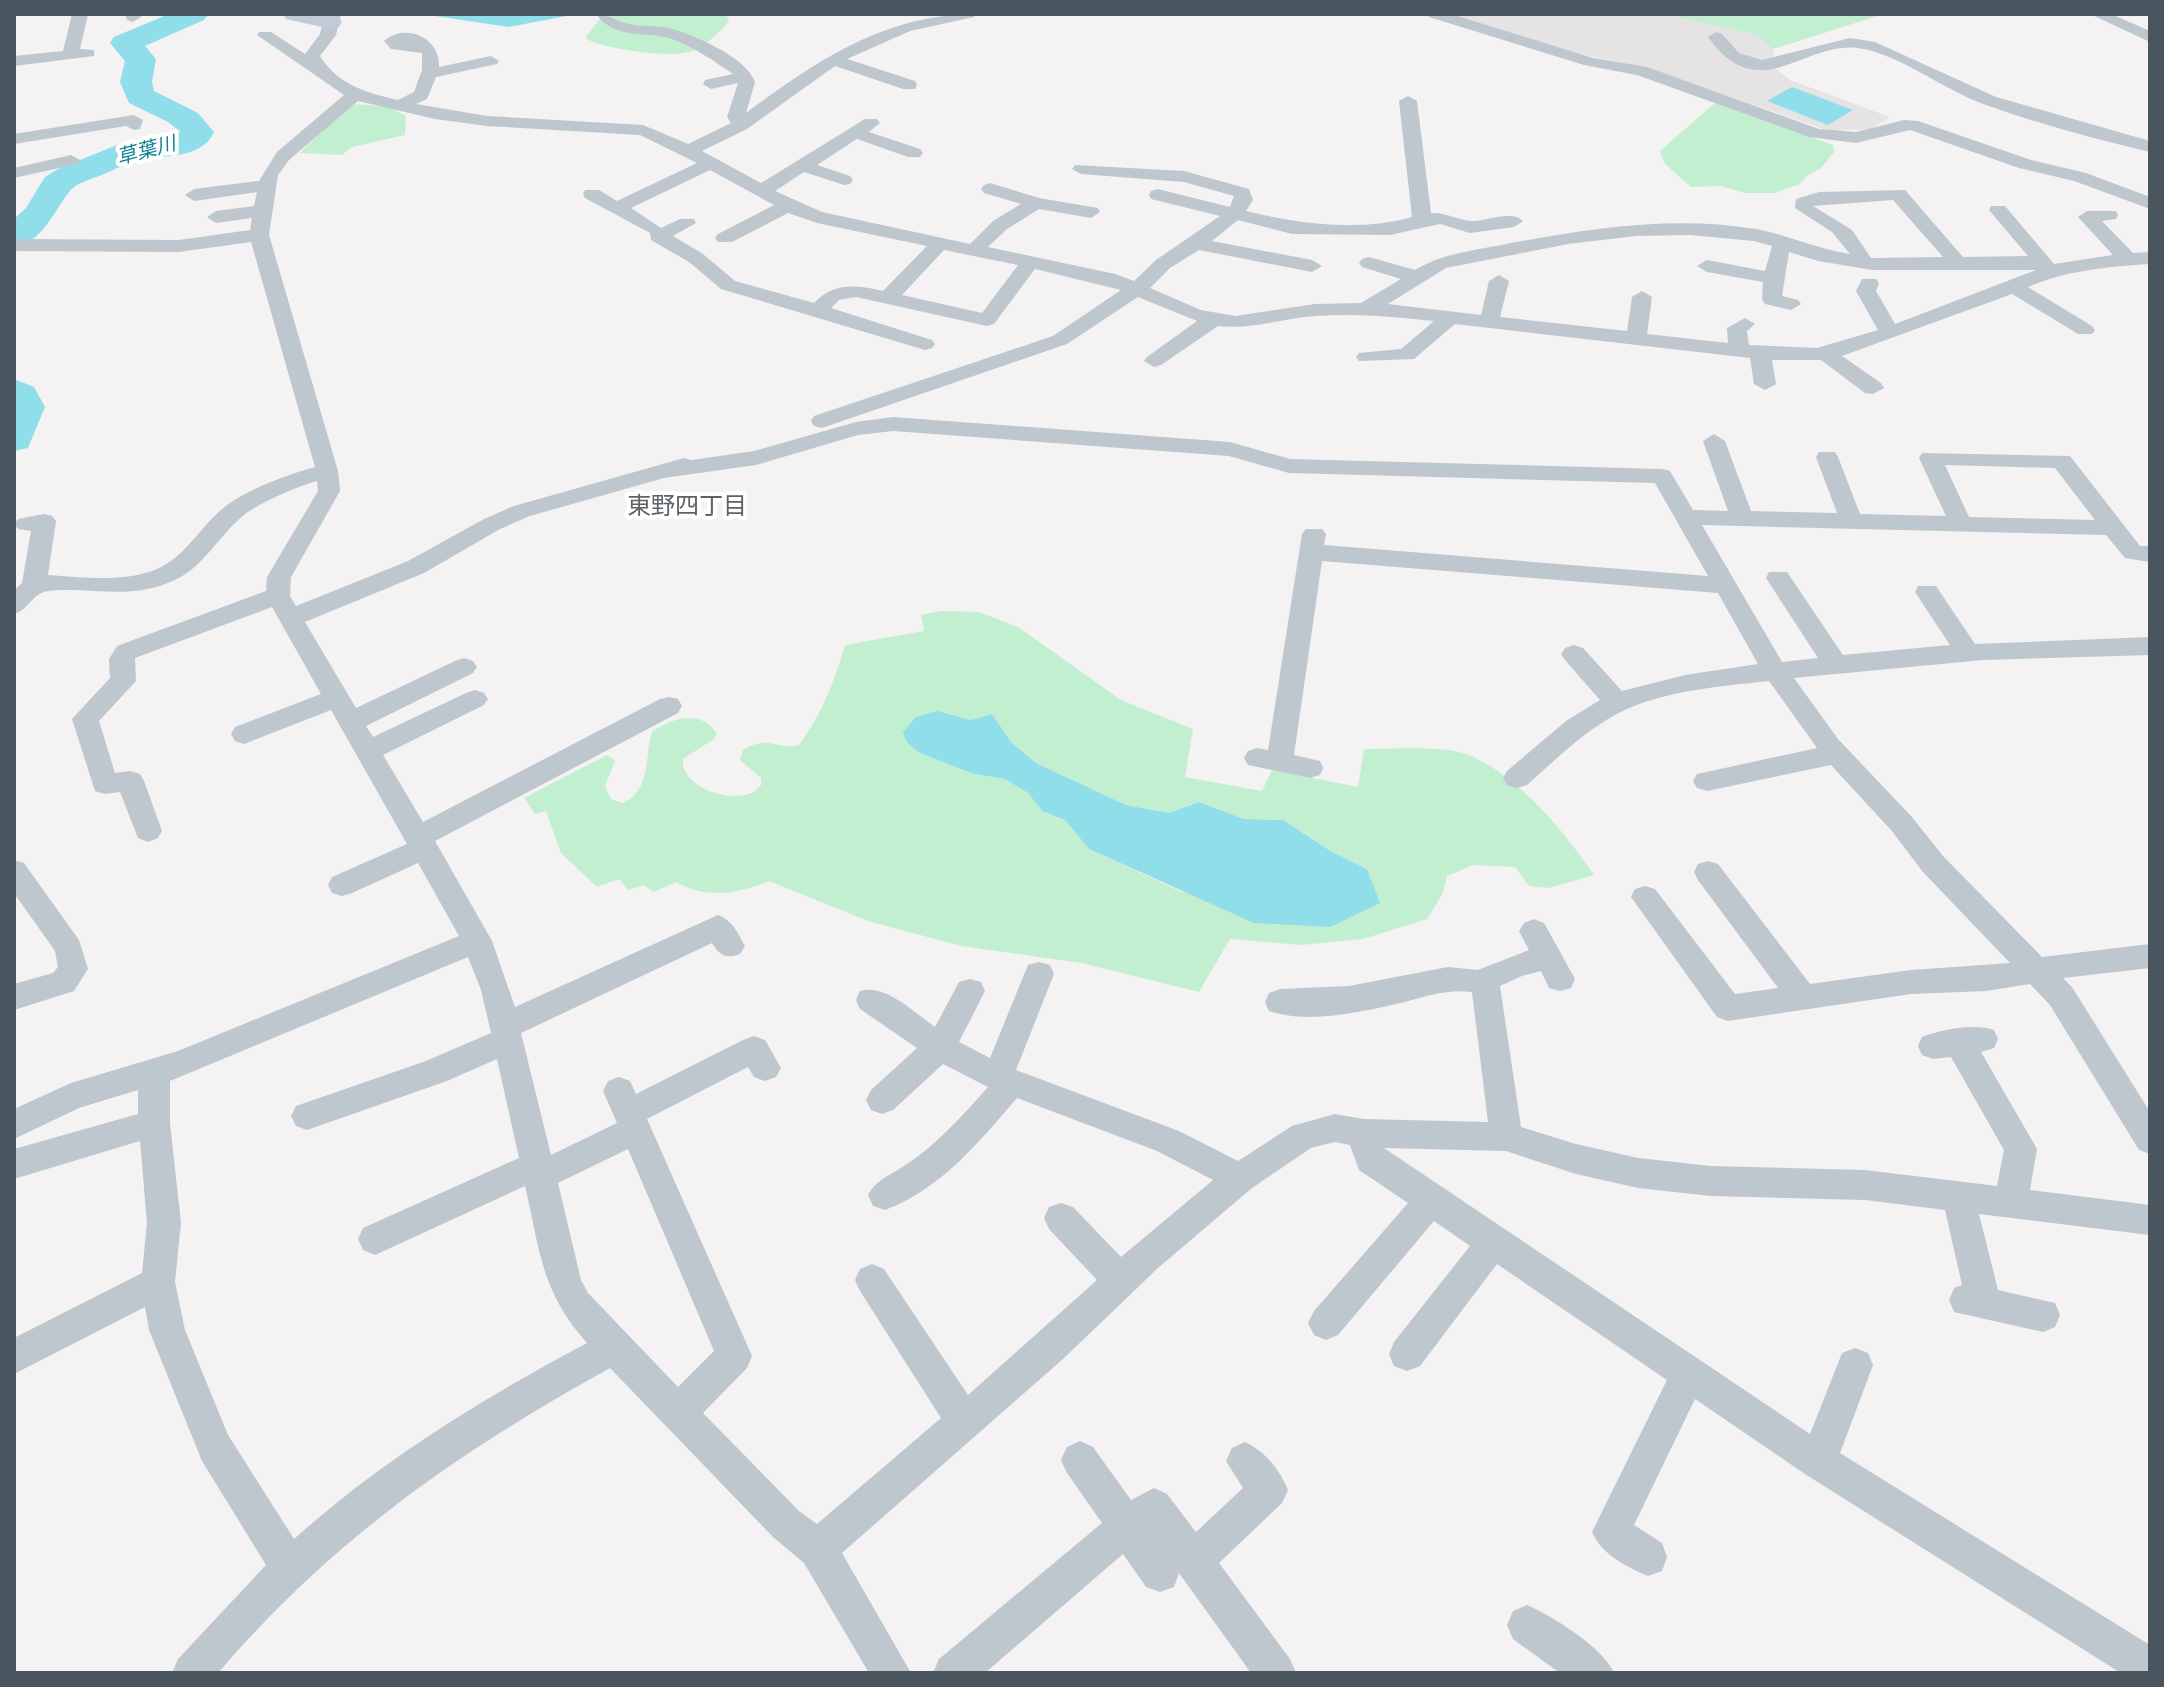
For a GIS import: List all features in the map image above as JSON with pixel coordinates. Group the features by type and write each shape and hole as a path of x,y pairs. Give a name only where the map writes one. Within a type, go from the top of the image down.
{"street":[{"path":"294,14 332,18 328,35 312,56 323,74"},
{"path":"604,14 611,23 626,29 663,31 683,37 744,74 736,117 741,125"},
{"path":"688,151 741,125 767,108 779,94 886,33 968,14"},
{"path":"1435,14 1590,62 1641,71 1815,133 1838,138 1865,137 1901,125 1912,125 2025,164 2080,177 2150,203"},
{"path":"2098,14 2150,37"},
{"path":"70,55 84,16"},
{"path":"265,35 355,95 487,121 643,130 788,205 843,225 1138,288 1210,322 1235,322 1315,310 1366,309 1795,355 1824,352 1986,298 2045,266"},
{"path":"1716,37 1732,55 1757,64 1774,64 1849,43 1865,44 1990,101 2150,147"},
{"path":"400,106 421,95 429,49"},
{"path":"14,61 88,53"},
{"path":"834,60 909,85"},
{"path":"427,74 491,61"},
{"path":"697,66 740,83"},
{"path":"285,72 323,74"},
{"path":"711,84 740,83"},
{"path":"355,95 283,156 269,175 259,235 327,471 329,491 279,577 285,607 477,941 496,990 565,1284 576,1305 786,1524 818,1549 891,1673"},
{"path":"1408,101 1422,220"},
{"path":"14,139 48,130 134,120 134,125"},
{"path":"762,191 863,128 914,153"},
{"path":"14,173 71,160"},
{"path":"617,208 711,163"},
{"path":"803,166 844,180"},
{"path":"148,831 130,781 105,784 85,719 123,681 122,659 126,652 416,567 492,524 553,500 769,440 897,394 1037,350 1060,340 1138,288 1163,264 1196,244 1236,213 1244,200 1242,193 1235,190 1175,177 1081,169"},
{"path":"194,195 268,185"},
{"path":"990,189 1036,203 1091,212"},
{"path":"592,194 652,228"},
{"path":"1863,262 1858,250 1838,225 1813,214 1804,208 1803,203 1819,198 1898,194 1958,263"},
{"path":"1158,195 1292,228 1390,229 1441,218 1470,227 1514,221"},
{"path":"972,252 1000,225 1036,203"},
{"path":"725,238 788,205"},
{"path":"1998,210 2045,266"},
{"path":"216,217 263,211"},
{"path":"2109,215 2087,217 2128,259"},
{"path":"687,223 658,236 696,258 728,285 762,302 817,311 912,345"},
{"path":"1366,309 1440,263 1568,238 1636,230 1725,231 1782,243 1818,255 1895,265 1958,263 2045,266 2150,258"},
{"path":"16,247 179,246 259,235"},
{"path":"1782,243 1773,278 1772,300 1791,304"},
{"path":"1196,244 1282,266 1312,266"},
{"path":"888,298 938,245"},
{"path":"229,255 266,257"},
{"path":"817,311 833,295 856,291 987,320 1030,263"},
{"path":"1369,263 1416,277"},
{"path":"1707,266 1773,278"},
{"path":"1489,322 1499,281"},
{"path":"1869,283 1866,291 1889,332"},
{"path":"2012,286 2085,330"},
{"path":"1636,339 1642,297"},
{"path":"1366,357 1407,355 1451,317"},
{"path":"1210,322 1225,342"},
{"path":"1154,361 1210,322"},
{"path":"1745,324 1737,328 1765,384"},
{"path":"1824,352 1873,388"},
{"path":"665,471 756,458 875,424 893,424 1230,449 1289,466 1662,476 1775,671 1837,754 1901,823 1933,864 2038,970 2141,1108 2150,1140"},
{"path":"1714,441 1742,518"},
{"path":"1827,457 1851,521"},
{"path":"1961,524 1930,458 2062,461 2133,553 2150,554"},
{"path":"34,585 56,581 111,586 157,578 179,567 237,509 302,478 327,471"},
{"path":"1688,517 2113,528"},
{"path":"14,606 34,585 44,521 26,524"},
{"path":"1310,768 1269,760 1313,542 1526,562 1728,586"},
{"path":"1778,578 1836,665"},
{"path":"1927,592 1967,651"},
{"path":"1517,778 1588,719 1617,703 1699,683 1775,671 1967,651 2150,646"},
{"path":"1574,654 1617,703"},
{"path":"244,734 344,710 464,667"},
{"path":"368,751 475,699"},
{"path":"342,885 669,706"},
{"path":"1707,781 1837,754"},
{"path":"1708,872 1803,998"},
{"path":"14,997 63,982 73,969 69,948 20,889"},
{"path":"1645,897 1728,1008 1911,982 1986,979 2150,956"},
{"path":"307,1116 436,1071 506,1033 652,970 718,927 730,946"},
{"path":"1482,983 1500,970 1518,963 1554,968 1534,931"},
{"path":"14,1125 71,1097 184,1063 477,941"},
{"path":"885,1195 932,1166 962,1139 1004,1080 1039,974"},
{"path":"1280,1002 1334,1002 1450,977 1482,983 1488,992 1506,1137"},
{"path":"882,1100 940,1047 970,991"},
{"path":"871,1000 940,1047 1004,1080 1168,1141 1240,1178"},
{"path":"1959,1042 2021,1149 2011,1201"},
{"path":"375,1239 538,1170 628,1111 754,1049 765,1068"},
{"path":"154,1071 154,1123 164,1223 158,1282 167,1330 215,1448 290,1567"},
{"path":"628,1111 734,1356 678,1413"},
{"path":"14,1164 154,1123"},
{"path":"818,1549 1240,1178 1303,1136 1335,1128 1363,1133 1506,1137 1576,1159 1638,1173 1711,1181 1865,1185 2150,1220"},
{"path":"1363,1133 1371,1160 1688,1376 2150,1668"},
{"path":"1958,1195 1974,1301 2043,1315"},
{"path":"1326,1323 1431,1201"},
{"path":"1061,1218 1121,1281"},
{"path":"1407,1354 1493,1243"},
{"path":"872,1280 964,1422"},
{"path":"14,1357 158,1282"},
{"path":"192,1673 229,1629 290,1567 419,1463 506,1406 614,1347"},
{"path":"1818,1461 1855,1365"},
{"path":"1648,1557 1611,1532 1688,1376"},
{"path":"1080,1460 1126,1527"},
{"path":"1177,1567 1269,1490 1245,1461"},
{"path":"953,1673 1049,1595 1101,1544 1154,1507 1177,1567 1276,1673"},
{"path":"1527,1625 1569,1667"}],"shaded area":[{"path":"1443,14 1883,14 1773,49 1774,67 1790,80 1890,117 1870,129 1829,131 1659,72 1556,48"}],"green space":[{"path":"604,14 726,14 729,22 695,50 679,54 652,53 606,46 585,38"},
{"path":"1664,14 1883,14 1773,49 1758,35"},
{"path":"1715,103 1833,145 1834,152 1821,168 1800,184 1775,193 1745,193 1721,186 1691,187 1664,163 1660,151"},
{"path":"356,104 388,107 406,116 405,135 352,147 342,155 300,153 343,110"},
{"path":"941,611 979,612 1018,627 1121,700 1193,729 1185,777 1262,791 1272,770 1358,787 1364,749 1433,749 1469,755 1523,791 1555,823 1594,875 1549,888 1529,886 1515,867 1473,865 1447,876 1443,893 1427,919 1363,939 1301,945 1230,939 1199,992 1082,963 961,946 868,921 769,881 722,893 699,891 676,882 654,892 643,885 628,890 619,879 597,887 561,853 546,811 535,814 524,798 607,755 615,761 605,786 611,799 623,803 639,790 643,781 652,732 686,718 702,721 717,733 714,739 683,759 689,778 697,785 719,794 742,796 752,792 761,785 761,778 740,760 743,750 759,743 799,745 826,697 845,645 924,631 921,615","holes":["938,711 971,720 992,714 1012,743 1036,763 1126,805 1169,813 1199,802 1244,819 1283,820 1329,850 1367,869 1182,892 1089,849 1065,820 1042,811 1028,793 1005,779 974,774"]}],"water":[{"path":"422,14 577,14 509,27"},
{"path":"1792,87 1853,110 1828,125 1767,101"},
{"path":"938,711 971,720 992,714 1012,743 1036,763 1126,805 1169,813 1199,802 1244,819 1283,820 1329,850 1367,869 1380,903 1330,927 1254,923 1089,849 1065,820 1042,811 1028,793 1005,779 974,774 918,752 906,741 903,732 916,717"}],"waterway":[{"name":"草葉川","path":"14,237 40,214 57,184 70,176 129,152 178,145 196,137 198,132 186,119 140,96 136,82 141,59 125,43 194,14"},
{"name":"草葉川","path":"14,391 20,395 25,407 14,439"}],"district":[{"name":"東野四丁目","path":"687,506"}]}
